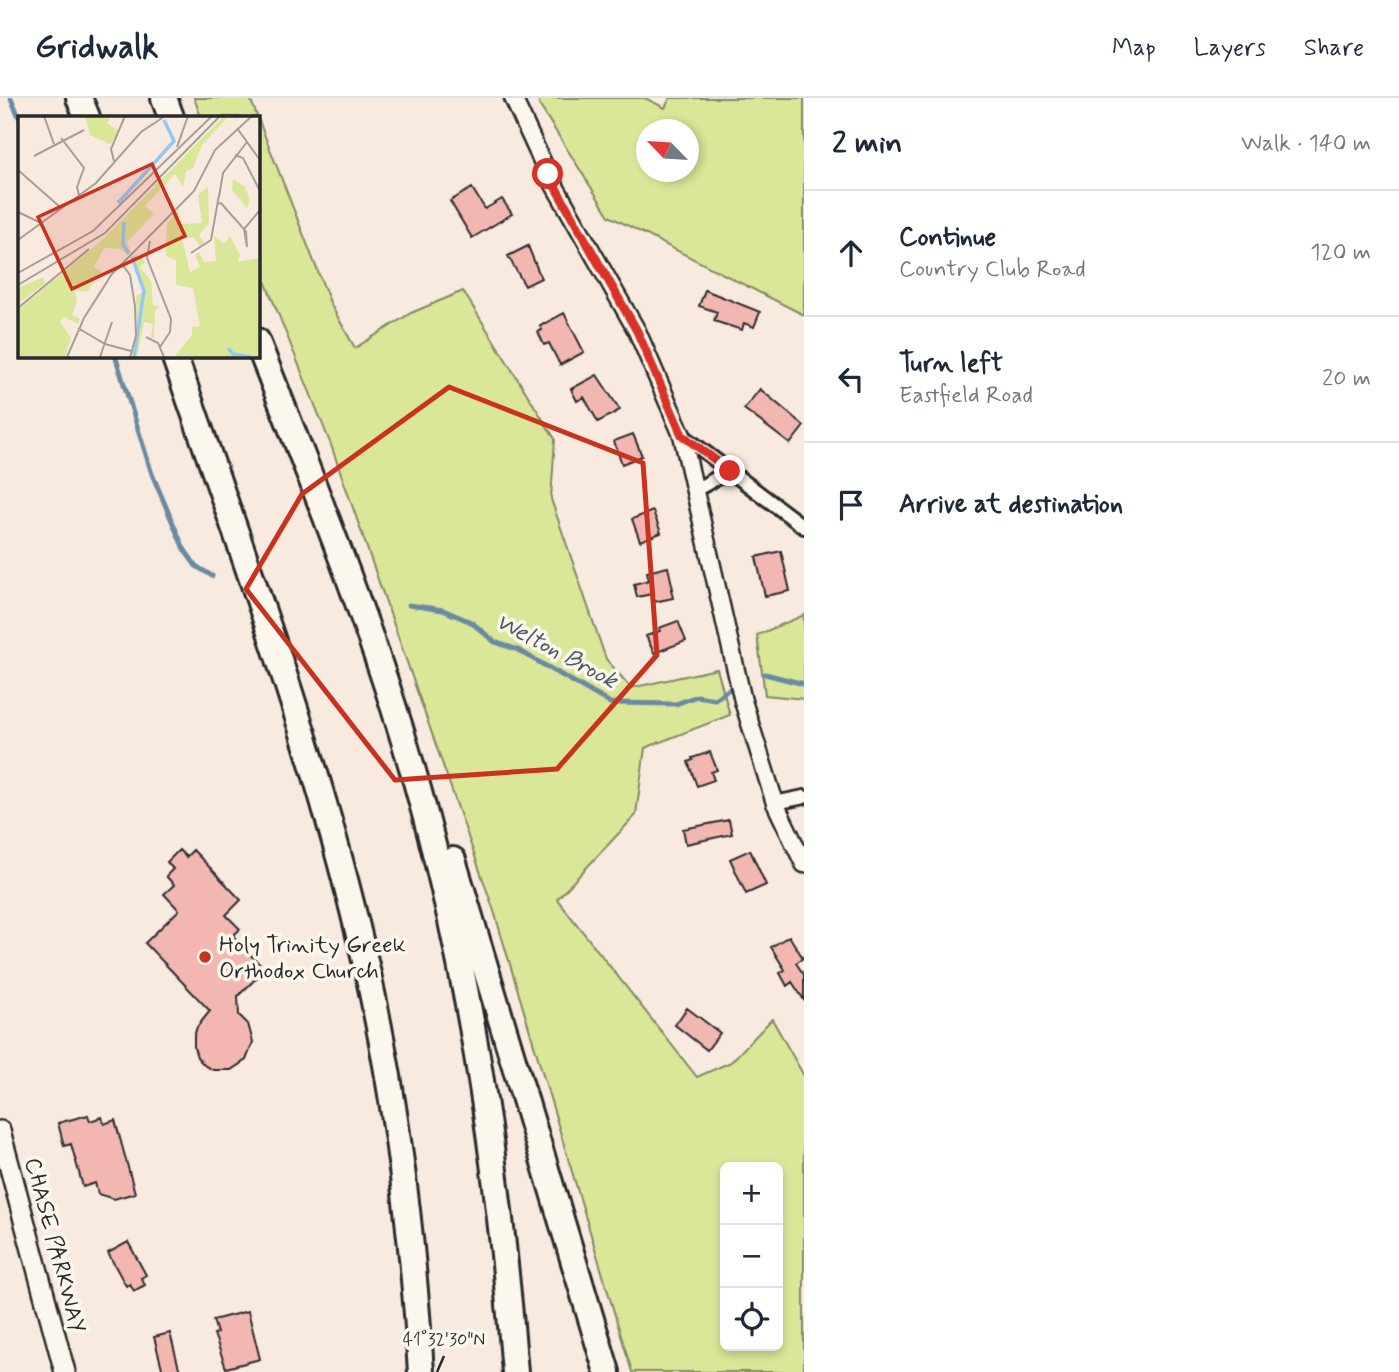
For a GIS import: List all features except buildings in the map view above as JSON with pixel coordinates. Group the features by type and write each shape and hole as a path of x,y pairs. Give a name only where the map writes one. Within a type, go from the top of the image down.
{"highway":[{"path":"81,98 89,116"},
{"path":"164,98 171,116"},
{"path":"259,346 404,716 438,810 607,1372"},
{"path":"175,357 293,701 357,924 383,1047 400,1149 421,1372"},
{"path":"356,599 405,744 448,904 464,982 500,1214 515,1372"}],"main road":[{"name":"CHASE PARKWAY","path":"0,1131 65,1372"}],"street":[{"path":"513,98 548,174 637,331 682,435 743,701 775,803 804,864"},
{"path":"682,435 804,527"},
{"path":"695,490 730,471"},
{"path":"775,803 804,797"}],"highlighted area":[{"path":"449,387 643,463 657,655 557,769 395,780 246,589 302,494"}],"green space":[{"path":"194,98 250,98 257,116 201,116"},
{"path":"538,98 645,98 665,108 670,98 804,98 804,315 609,216 540,106"},
{"path":"259,121 331,305 355,348 411,313 463,291 555,439 551,499 606,659 631,688 717,669 730,715 645,748 636,815 557,899 697,1077 731,1062 772,1019 804,1076 804,1372 632,1372 494,911 331,445 259,266"},
{"path":"804,615 804,699 765,695 757,635"}],"waterway":[{"name":"Welton Brook","path":"11,98 19,116"},
{"name":"Welton Brook","path":"116,357 152,474 184,549 196,566 212,576"},
{"name":"Welton Brook","path":"409,605 443,610 471,622 495,642 518,650 610,703 676,704 697,696 715,699 731,688"},
{"name":"Welton Brook","path":"765,674 804,684"}],"place":[{"name":"Holy Trinity Greek Orthodox Church","path":"205,957"}],"route":[{"path":"548,174 637,331 682,435 730,471"}]}
